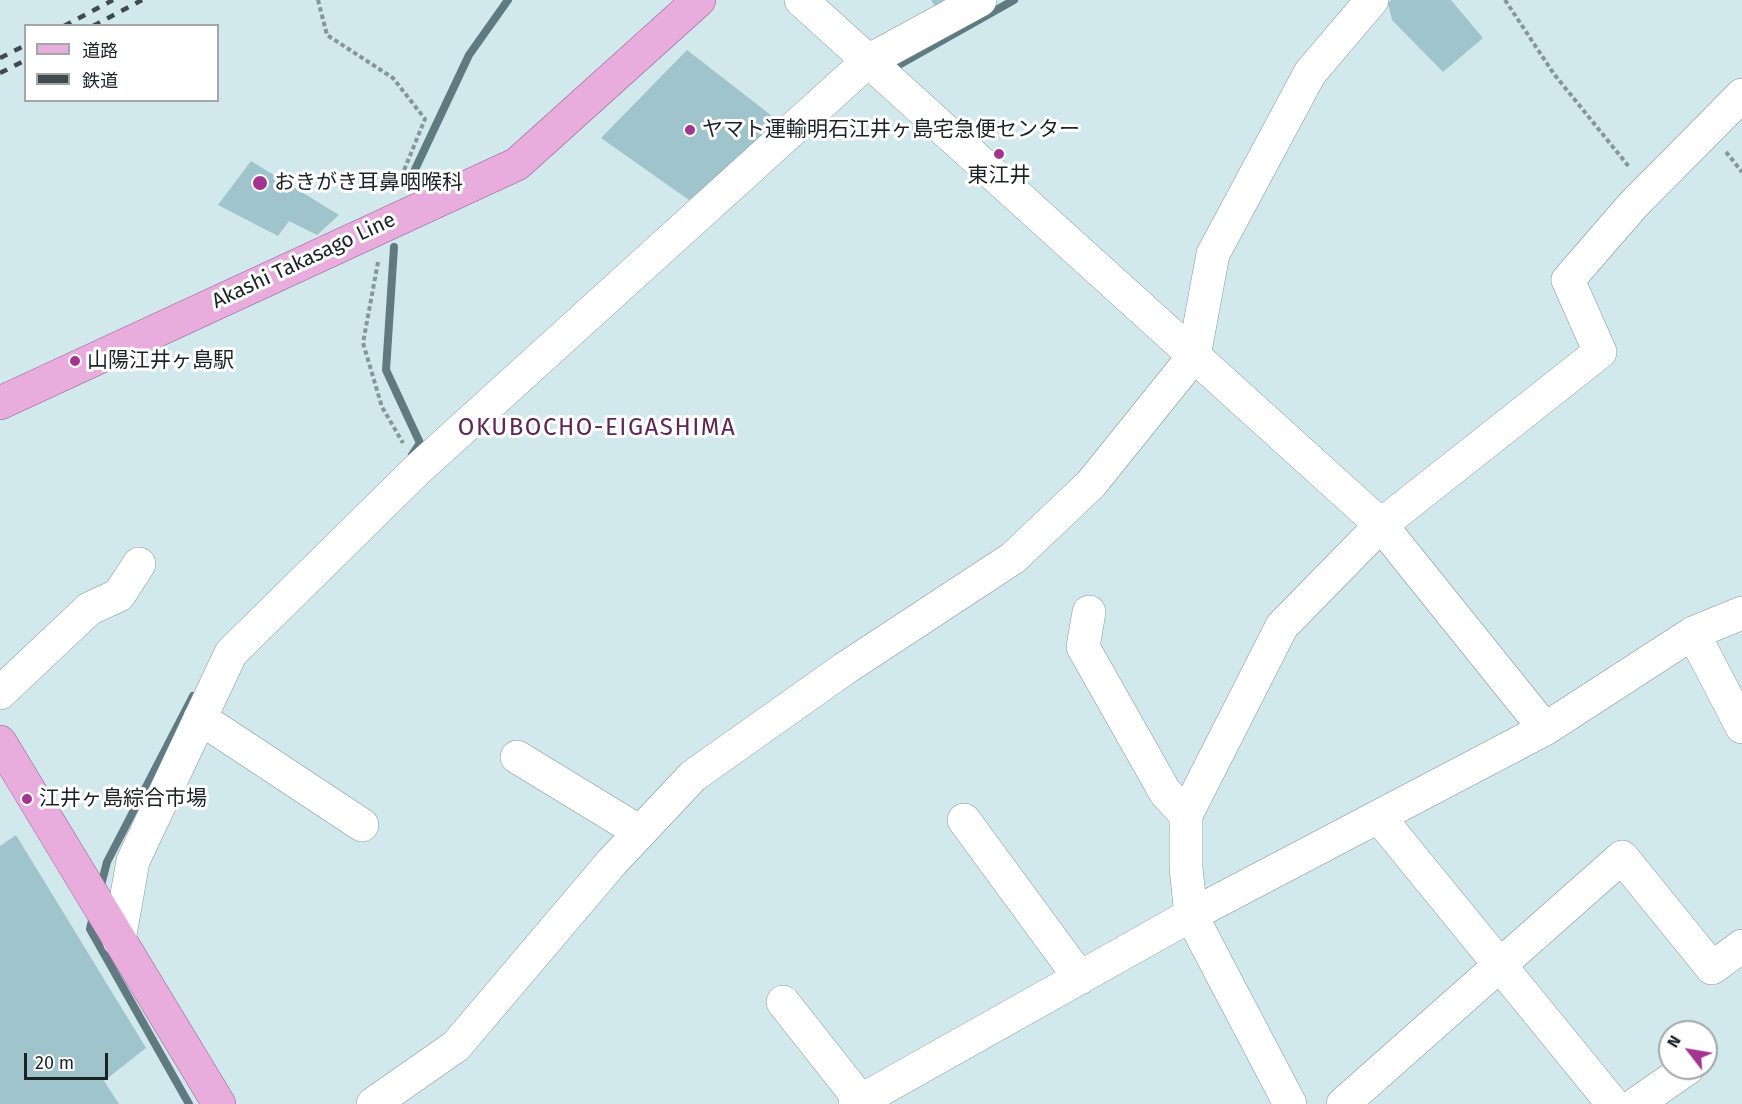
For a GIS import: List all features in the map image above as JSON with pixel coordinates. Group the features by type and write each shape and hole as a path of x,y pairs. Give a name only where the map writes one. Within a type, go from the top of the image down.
{"main road":[{"name":"Akashi Takasago Line","path":"0,403 385,223 517,164 699,0"},
{"path":"0,742 219,1104"}],"street":[{"path":"801,0 1381,525 1545,729"},
{"path":"119,940 133,861 231,653 418,469 868,61 980,0"},
{"path":"373,1104 456,1046 640,832 693,776 844,669 1013,558 1091,484 1194,356 1213,254 1310,73 1372,0"},
{"path":"1290,1104 1191,915 1186,868 1186,815 1282,626 1381,525 1600,352 1568,280 1633,205 1742,95"},
{"path":"0,693 89,609 119,595 139,564"},
{"path":"1089,612 1083,646 1166,792 1186,815"},
{"path":"783,1002 871,1100 1191,915 1545,729 1693,633 1742,613"},
{"path":"1693,633 1742,726"},
{"path":"200,718 362,825"},
{"path":"518,757 640,832"},
{"path":"1379,816 1613,1104"},
{"path":"964,820 1080,978"},
{"path":"1343,1104 1622,856 1712,968 1742,946"},
{"path":"1636,1104 1671,1080"}],"path":[{"path":"318,0 327,35 393,78 425,119 385,223 363,343 382,407 418,469"},
{"path":"1505,0 1554,74 1648,190"}],"building":[{"path":"931,0 944,0 935,6"},
{"path":"1391,0 1451,0 1483,38 1443,72 1392,20 1388,3"},
{"name":"ヤマト運輸明石江井ヶ島宅急便センター","path":"687,50 781,123 689,200 601,138"},
{"name":"おきがき耳鼻咽喉科","path":"251,161 339,215 317,235 289,221 278,236 218,205"},
{"path":"16,835 146,1048 104,1081 119,1104 0,1104 0,846"}],"waterway":[{"path":"410,180 469,55 508,0"},
{"path":"888,71 1014,0"},
{"path":"394,247 386,370 420,443 412,455"},
{"path":"100,889 107,862 193,696"},
{"path":"93,916 90,929 189,1104"}],"railway":[{"path":"68,24 113,0"},
{"path":"97,24 142,0"},
{"path":"0,58 24,46"},
{"path":"0,73 24,61"}],"place":[{"name":"ヤマト運輸明石江井ヶ島宅急便センター","path":"690,130"},
{"name":"東江井","path":"999,154"},
{"name":"おきがき耳鼻咽喉科","path":"260,183"},
{"name":"山陽江井ヶ島駅","path":"75,361"},
{"name":"江井ヶ島綜合市場","path":"27,799"}],"district":[{"name":"OKUBOCHO-EIGASHIMA","path":"597,428"}]}
